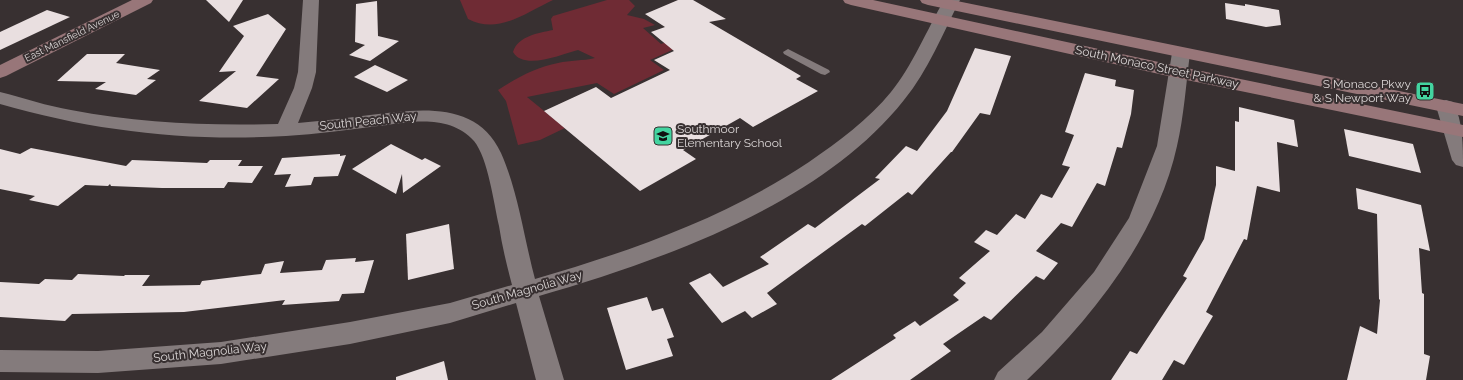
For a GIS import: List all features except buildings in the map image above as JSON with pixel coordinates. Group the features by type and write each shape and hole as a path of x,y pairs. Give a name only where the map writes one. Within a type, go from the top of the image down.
{"main road":[{"name":"East Mansfield Avenue","path":"0,72 145,0"},
{"name":"South Monaco Street Parkway","path":"851,0 948,8 1458,129"},
{"name":"South Monaco Street Parkway","path":"928,0 948,8"},
{"name":"South Monaco Street Parkway","path":"1179,62 1454,108"}],"street":[{"path":"284,130 308,72 311,0"},
{"name":"South Magnolia Way","path":"0,361 98,362 221,353 350,334 442,315 596,270 677,241 747,209 784,189 840,150 867,128 893,102 914,73 948,8"},
{"path":"1008,380 1051,340 1103,279 1140,219 1167,146 1172,122 1179,62"},
{"name":"South Peach Way","path":"0,98 67,117 118,124 206,130 284,130 417,116 439,116 456,121 474,130 484,141 494,161 525,291 550,380"},
{"path":"1454,108 1463,160"}],"lane":[{"path":"788,52 825,72"}],"shaded area":[{"path":"460,0 553,0 522,16 490,25 468,19"},
{"path":"607,0 629,0 635,6 627,15 644,19 655,25 643,28 661,44 705,28 712,32 650,60 664,70 614,94 597,83 527,97 565,128 540,140 518,145 506,101 498,90 519,77 542,67 563,62 595,58 578,50 544,60 526,60 518,58 513,52 519,42 529,36 553,30 551,19 553,16"}],"place":[{"name":"S Monaco Pkwy & S Newport Way","path":"1425,91"},
{"name":"Southmoor Elementary School","path":"663,136"}]}
